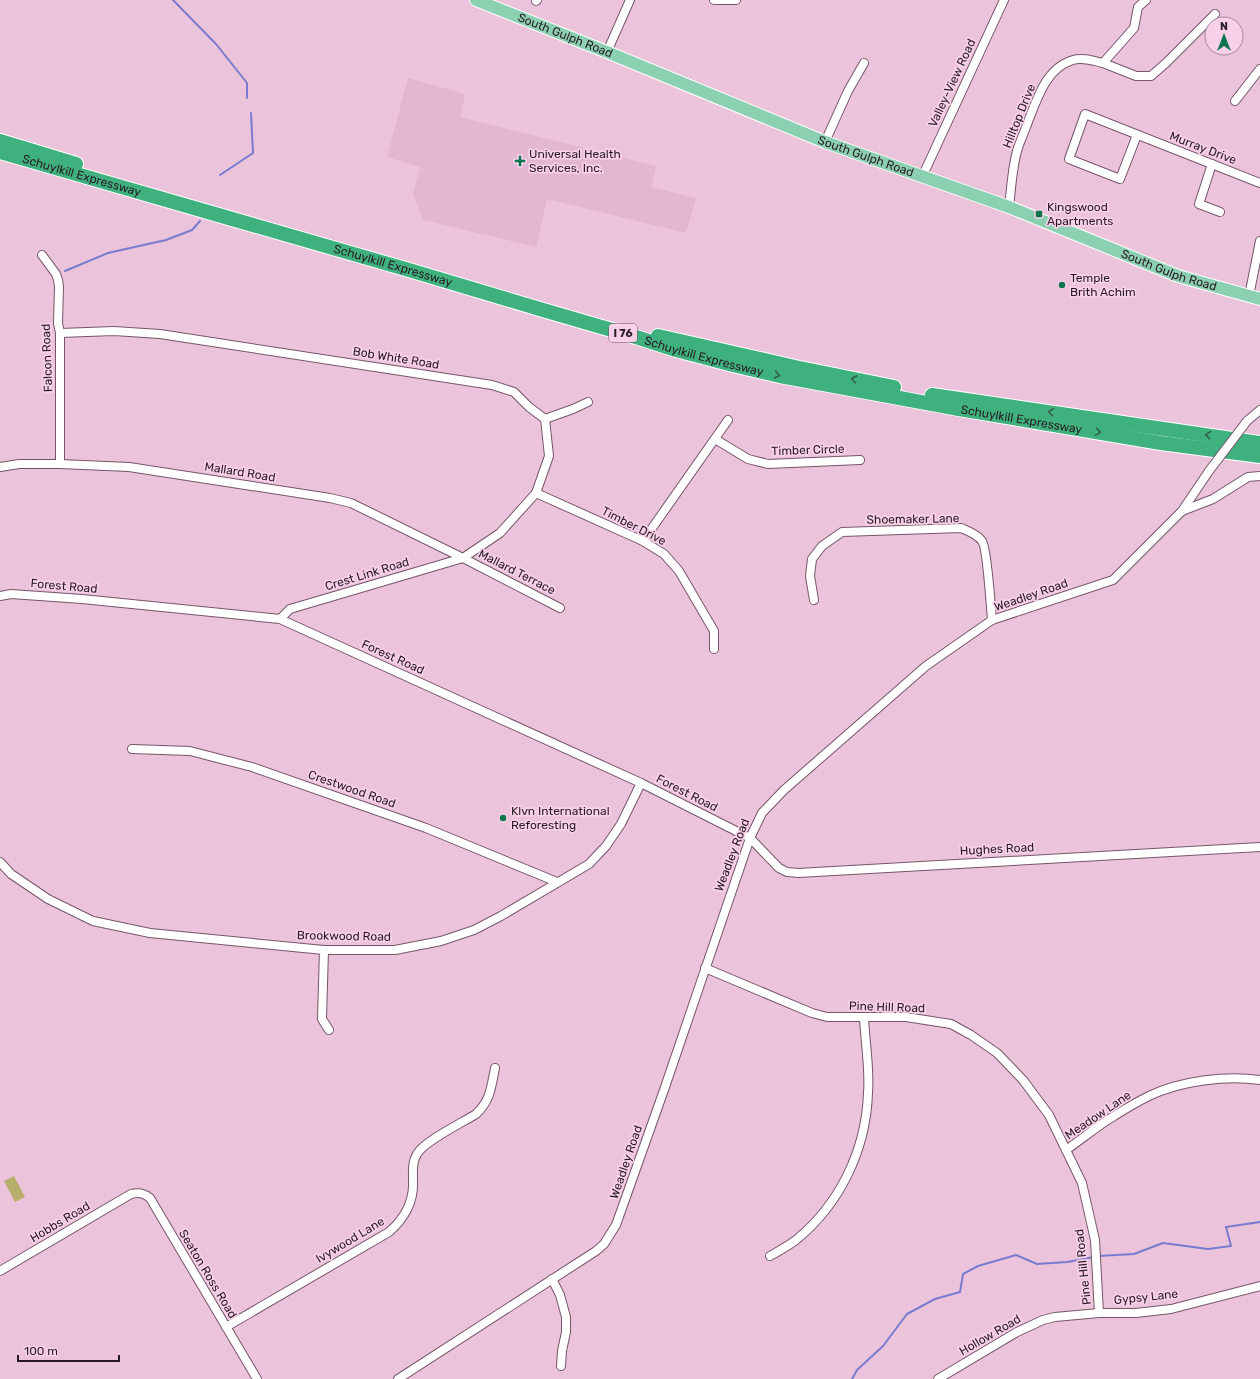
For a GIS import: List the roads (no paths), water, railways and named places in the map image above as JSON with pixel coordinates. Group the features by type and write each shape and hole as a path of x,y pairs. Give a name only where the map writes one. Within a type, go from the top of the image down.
{"highway":[{"name":"Schuylkill Expressway","path":"0,141 653,335 795,367 923,393 1260,443"},
{"name":"Schuylkill Expressway","path":"0,152 409,270 676,350 733,365 780,376 959,409 1161,443 1260,456"}],"main road":[{"name":"South Gulph Road","path":"476,0 607,52 825,142 1009,207 1178,276 1254,297"}],"street":[{"path":"607,52 630,0"},
{"path":"714,0 736,0"},
{"name":"Valley-View Road","path":"923,176 1004,0"},
{"path":"1103,63 1134,28 1138,8 1146,0"},
{"name":"Hilltop Drive","path":"1009,207 1016,155 1032,109 1049,77 1056,68 1075,59 1089,59 1136,76 1151,76 1166,64 1215,14"},
{"path":"825,142 848,91 864,63"},
{"path":"1235,101 1260,69"},
{"name":"Murray Drive","path":"1137,135 1120,179 1069,159 1085,114 1260,183"},
{"path":"1212,164 1199,204 1220,212"},
{"path":"1254,297 1260,241"},
{"name":"Falcon Road","path":"42,256 56,274 59,286 58,323 60,333 60,464"},
{"name":"Bob White Road","path":"60,333 114,331 160,334 492,385 514,392 545,420"},
{"path":"463,558 500,533 536,493 549,456 545,420 588,402"},
{"name":"Weadley Road","path":"398,1379 596,1251 604,1244 616,1225 750,838 762,813 784,790 926,666 992,620 1112,580 1182,511 1209,471 1247,421 1260,410"},
{"path":"643,541 728,420"},
{"name":"Timber Circle","path":"715,439 748,459 768,464 860,460"},
{"name":"Mallard Road","path":"0,467 20,464 129,467 330,498 351,503 463,558"},
{"path":"1182,511 1213,499 1248,477 1260,476"},
{"name":"Timber Drive","path":"536,493 643,541 664,554 679,571 714,631 714,649"},
{"name":"Shoemaker Lane","path":"814,600 810,576 812,559 822,546 842,532 961,528 976,535 983,542 992,620"},
{"name":"Mallard Terrace","path":"463,558 560,608"},
{"name":"Crest Link Road","path":"280,619 290,609 463,558"},
{"name":"Forest Road","path":"0,596 11,594 82,599 280,619 641,783 750,838"},
{"name":"Crestwood Road","path":"132,749 190,750 252,767 426,828 557,882"},
{"name":"Brookwood Road","path":"0,862 11,874 48,899 93,921 150,933 324,950 396,950 441,941 474,930 501,916 589,864 606,846 621,824 641,783"},
{"name":"Hughes Road","path":"750,838 779,868 787,872 798,873 1260,847"},
{"path":"324,950 322,1018 328,1030"},
{"name":"Pine Hill Road","path":"705,968 812,1013 827,1017 906,1017 951,1024 971,1034 997,1054 1023,1080 1049,1115 1082,1183 1094,1240 1099,1313"},
{"path":"770,1256 796,1240 822,1214 834,1197 853,1164 864,1128 868,1100 868,1071 864,1017"},
{"name":"Ivywood Lane","path":"226,1327 389,1232 396,1226 403,1218 412,1198 412,1169 413,1162 417,1154 426,1144 482,1109 490,1095 495,1068"},
{"name":"Meadow Lane","path":"1066,1150 1112,1116 1150,1096 1180,1085 1215,1079 1243,1078 1260,1080"},
{"name":"Seaton Ross Road","path":"131,1194 137,1192 150,1198 257,1379"},
{"name":"Hobbs Road","path":"0,1271 131,1194"},
{"path":"552,1279 560,1295 566,1318 566,1332 561,1366"},
{"name":"Gypsy Lane","path":"1055,1317 1099,1313 1136,1313 1171,1309 1260,1286"},
{"name":"Hollow Road","path":"938,1379 1017,1332 1043,1320 1055,1317"}],"waterway":[{"path":"173,0 216,44 247,83 247,98"},
{"path":"220,175 253,153 251,113"},
{"path":"65,271 108,253 166,240 192,230 200,221"},
{"path":"1098,1256 1134,1254 1163,1243 1208,1249 1231,1246 1226,1227 1260,1222"},
{"path":"852,1379 857,1370 883,1346 907,1314 935,1299 960,1292 963,1274 978,1266 1016,1255 1037,1264 1067,1262 1094,1257"}],"place":[{"name":"Universal Health Services, Inc.","path":"520,161"},
{"name":"Kingswood Apartments","path":"1039,214"},
{"name":"Temple Brith Achim","path":"1062,285"},
{"name":"Klvn International Reforesting","path":"503,818"}]}
